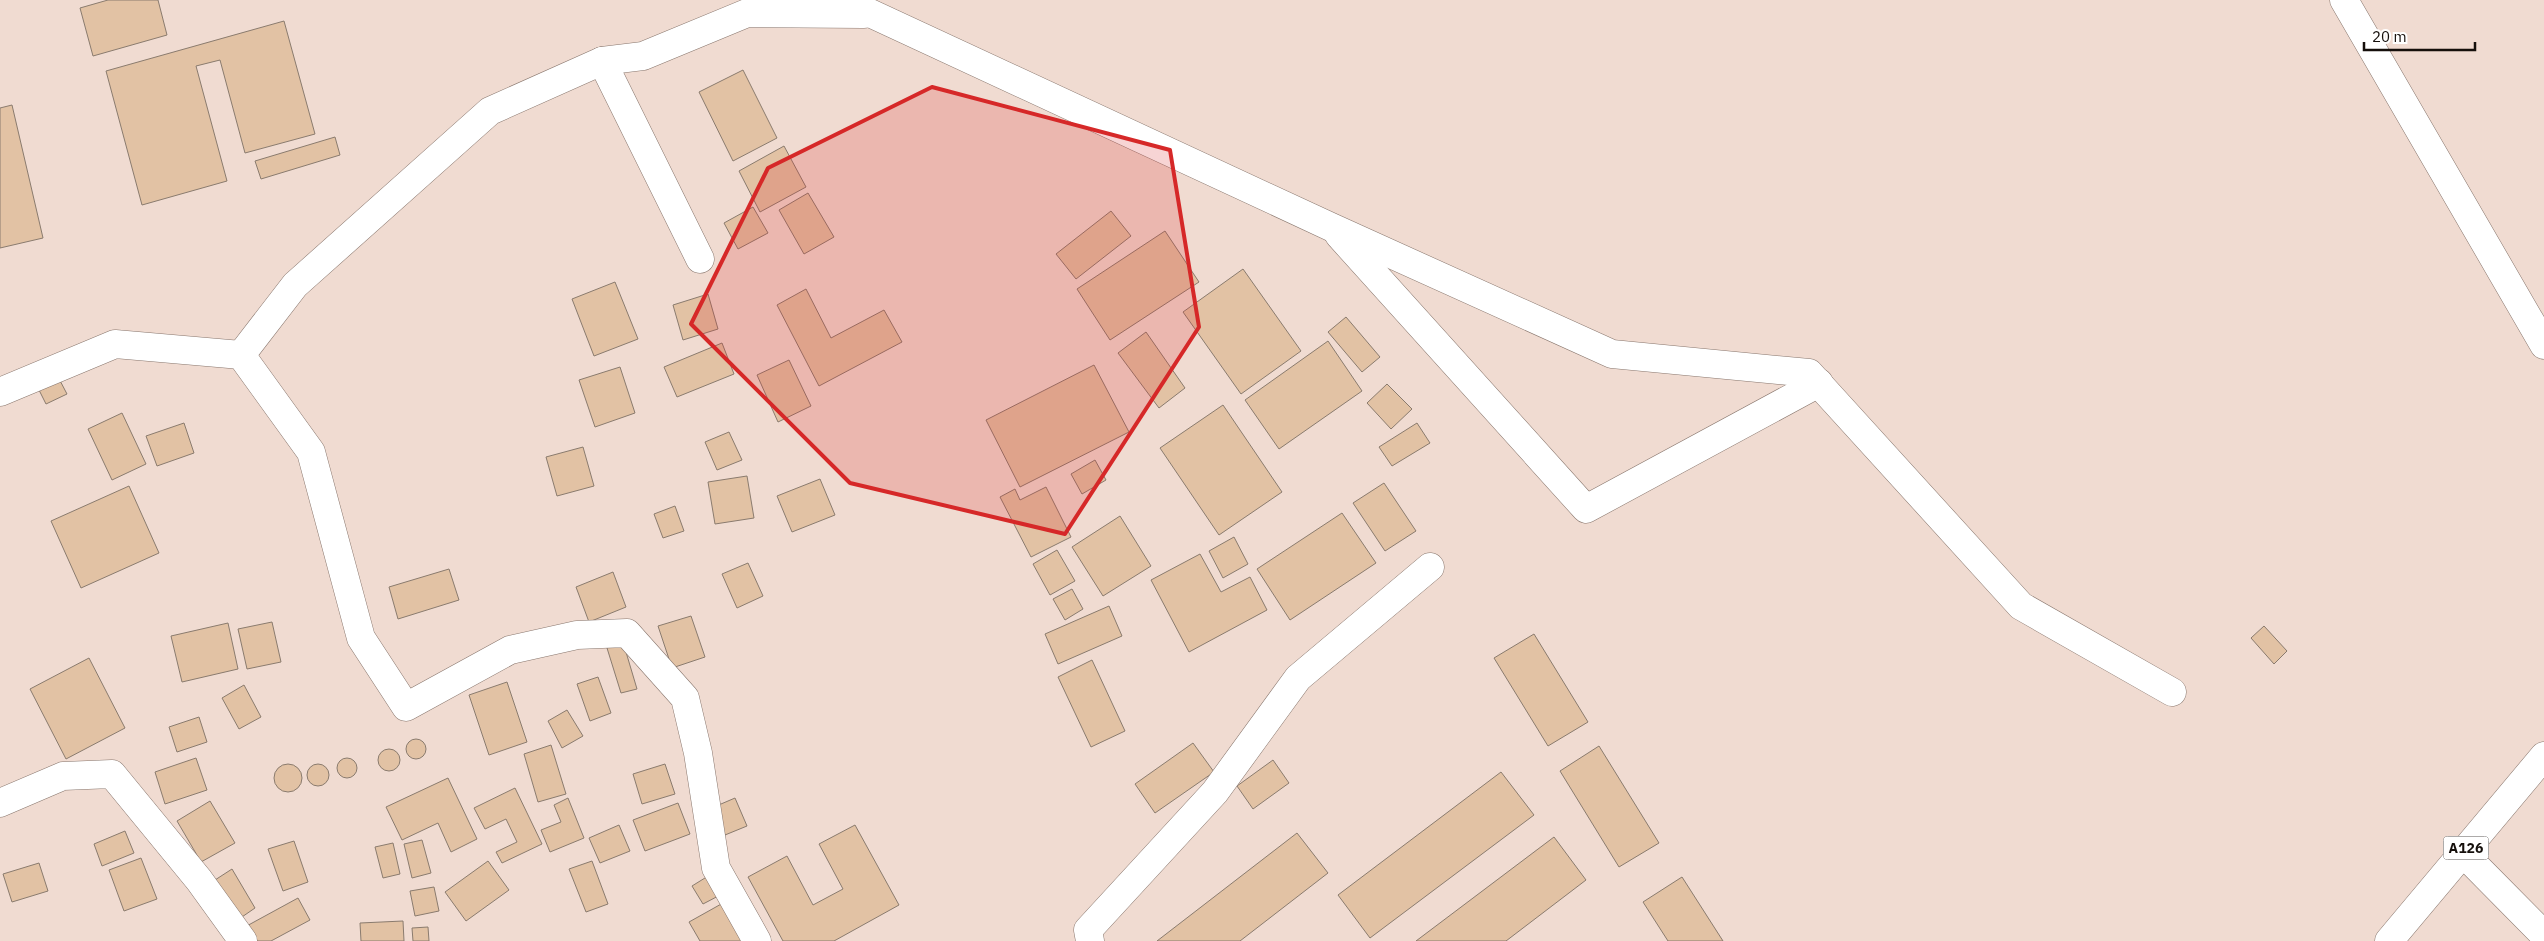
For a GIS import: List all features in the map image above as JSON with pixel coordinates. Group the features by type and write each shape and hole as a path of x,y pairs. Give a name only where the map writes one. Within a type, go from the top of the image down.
{"main road":[{"path":"842,0 868,14 1331,227 1612,354 1809,373 2021,606 2172,692"},
{"path":"2344,0 2544,345"},
{"path":"241,355 295,285 490,111 602,60 643,56 747,13 868,14"},
{"path":"602,60 700,259"},
{"path":"1331,227 1586,509 1819,383"},
{"path":"0,392 115,344 241,355 311,452 362,638 406,707 510,650 577,635 627,633 685,698 698,753 716,868 757,941"},
{"path":"1090,941 1088,930 1215,792 1298,678 1430,567"},
{"name":"A126","path":"2389,941 2544,756"},
{"path":"0,803 63,776 112,774 199,880 243,941"},
{"path":"2463,853 2544,935"}],"highlighted area":[{"path":"932,87 1170,150 1199,327 1065,534 850,483 691,324 768,168"}],"building":[{"path":"108,0 158,0 167,35 93,56 80,8"},
{"path":"284,21 315,134 245,153 220,60 196,66 227,181 142,205 106,71"},
{"path":"743,70 777,138 733,161 699,92"},
{"path":"12,105 43,238 0,248 0,108"},
{"path":"335,137 340,155 261,179 255,161"},
{"path":"784,146 806,187 760,212 739,171"},
{"path":"808,193 834,237 804,254 779,210"},
{"path":"753,207 768,233 738,249 724,223"},
{"path":"1111,211 1131,236 1076,279 1056,254"},
{"path":"1165,231 1199,282 1110,340 1077,289"},
{"path":"1243,269 1301,351 1241,394 1183,312"},
{"path":"615,282 638,339 594,356 572,299"},
{"path":"806,289 831,338 884,310 902,342 819,386 777,305"},
{"path":"708,294 718,329 683,340 673,305"},
{"path":"1346,317 1380,357 1362,372 1328,332"},
{"path":"1146,332 1185,388 1159,408 1118,353"},
{"path":"1328,341 1362,391 1279,449 1245,400"},
{"path":"722,343 734,374 677,397 664,367"},
{"path":"789,360 811,406 778,422 757,375"},
{"path":"1094,365 1129,432 1020,487 986,420"},
{"path":"620,367 635,413 595,427 579,380"},
{"path":"56,373 67,394 46,404 36,384"},
{"path":"1387,384 1412,409 1391,429 1367,403"},
{"path":"1223,405 1282,492 1219,535 1160,448"},
{"path":"122,413 146,464 112,480 88,429"},
{"path":"184,423 194,453 157,466 146,436"},
{"path":"1417,423 1430,443 1392,466 1379,447"},
{"path":"729,432 742,460 717,470 705,442"},
{"path":"583,447 594,486 557,496 546,457"},
{"path":"1095,460 1106,480 1082,494 1071,474"},
{"path":"747,476 754,518 715,524 708,482"},
{"path":"820,479 835,515 792,532 777,496"},
{"path":"1384,483 1416,531 1385,551 1353,503"},
{"path":"129,486 159,553 81,588 51,521"},
{"path":"1046,487 1071,537 1031,557 1000,497 1015,489 1020,500"},
{"path":"675,506 684,531 663,538 654,514"},
{"path":"1342,513 1376,563 1290,620 1257,569"},
{"path":"1120,516 1151,566 1103,596 1072,547"},
{"path":"1234,537 1248,564 1223,578 1209,551"},
{"path":"1057,550 1075,581 1050,595 1033,564"},
{"path":"1200,554 1221,592 1250,577 1267,610 1189,652 1151,580"},
{"path":"748,563 763,596 737,608 722,574"},
{"path":"449,569 459,600 398,619 389,587"},
{"path":"613,572 626,607 589,622 576,587"},
{"path":"1072,589 1083,609 1065,620 1053,599"},
{"path":"1109,606 1122,636 1058,664 1045,634"},
{"path":"691,616 705,657 672,668 658,626"},
{"path":"272,622 281,662 247,669 238,629"},
{"path":"228,623 238,669 182,682 171,636"},
{"path":"2264,626 2287,651 2274,664 2251,638"},
{"path":"1534,634 1588,722 1548,746 1494,658"},
{"path":"623,642 637,689 621,693 607,648"},
{"path":"89,658 125,728 66,759 30,689"},
{"path":"1092,660 1125,731 1091,747 1058,677"},
{"path":"598,677 611,713 590,721 577,684"},
{"path":"507,682 527,742 489,755 469,695"},
{"path":"244,685 261,717 239,729 222,698"},
{"path":"567,710 583,736 562,748 548,721"},
{"path":"199,717 207,742 177,752 169,727"},
{"path":"412,739 420,739 426,745 426,753 420,759 412,759 406,753 406,745"},
{"path":"1193,743 1214,772 1155,813 1135,784"},
{"path":"551,745 566,794 538,802 524,754"},
{"path":"1599,746 1659,843 1619,867 1560,771"},
{"path":"389,749 397,752 400,760 397,768 389,771 381,768 378,760 381,752"},
{"path":"196,758 207,790 165,804 155,772"},
{"path":"347,758 354,761 357,768 354,775 347,778 340,775 337,768 340,761"},
{"path":"1273,760 1289,783 1253,809 1237,786"},
{"path":"288,764 298,768 302,778 298,788 288,792 278,788 274,778 278,768"},
{"path":"318,764 326,767 329,775 326,783 318,786 310,783 307,775 310,767"},
{"path":"665,764 675,794 642,804 633,774"},
{"path":"1501,772 1534,815 1370,938 1338,895"},
{"path":"448,778 477,839 451,852 438,823 402,840 386,807"},
{"path":"515,788 542,844 502,863 496,852 517,842 506,819 485,829 474,808"},
{"path":"568,798 584,838 550,852 541,830 561,822 554,805"},
{"path":"735,798 747,826 725,835 714,807"},
{"path":"210,801 235,843 201,862 177,821"},
{"path":"678,803 690,834 645,851 633,820"},
{"path":"619,825 630,851 600,863 589,838"},
{"path":"855,825 899,905 834,941 783,941 748,877 787,856 813,905 843,889 819,844"},
{"path":"125,831 134,853 102,866 94,844"},
{"path":"1297,833 1328,873 1240,941 1157,941"},
{"path":"1554,837 1586,880 1506,941 1416,941"},
{"path":"422,840 431,873 412,878 404,844"},
{"path":"294,841 308,882 283,891 268,849"},
{"path":"393,843 400,874 383,878 375,847"},
{"path":"141,858 157,899 124,911 109,870"},
{"path":"488,861 509,890 466,921 445,892"},
{"path":"592,861 608,904 586,912 569,869"},
{"path":"39,863 48,891 12,902 3,874"},
{"path":"232,869 255,908 239,919 215,880"},
{"path":"713,873 724,893 703,904 692,886"},
{"path":"1682,877 1723,941 1668,941 1643,902"},
{"path":"434,887 439,911 415,916 410,891"},
{"path":"298,898 310,920 271,941 251,941 243,928"},
{"path":"723,903 745,941 700,941 689,922"},
{"path":"403,921 404,941 361,941 360,923"},
{"path":"428,927 429,941 413,941 412,928"}]}
